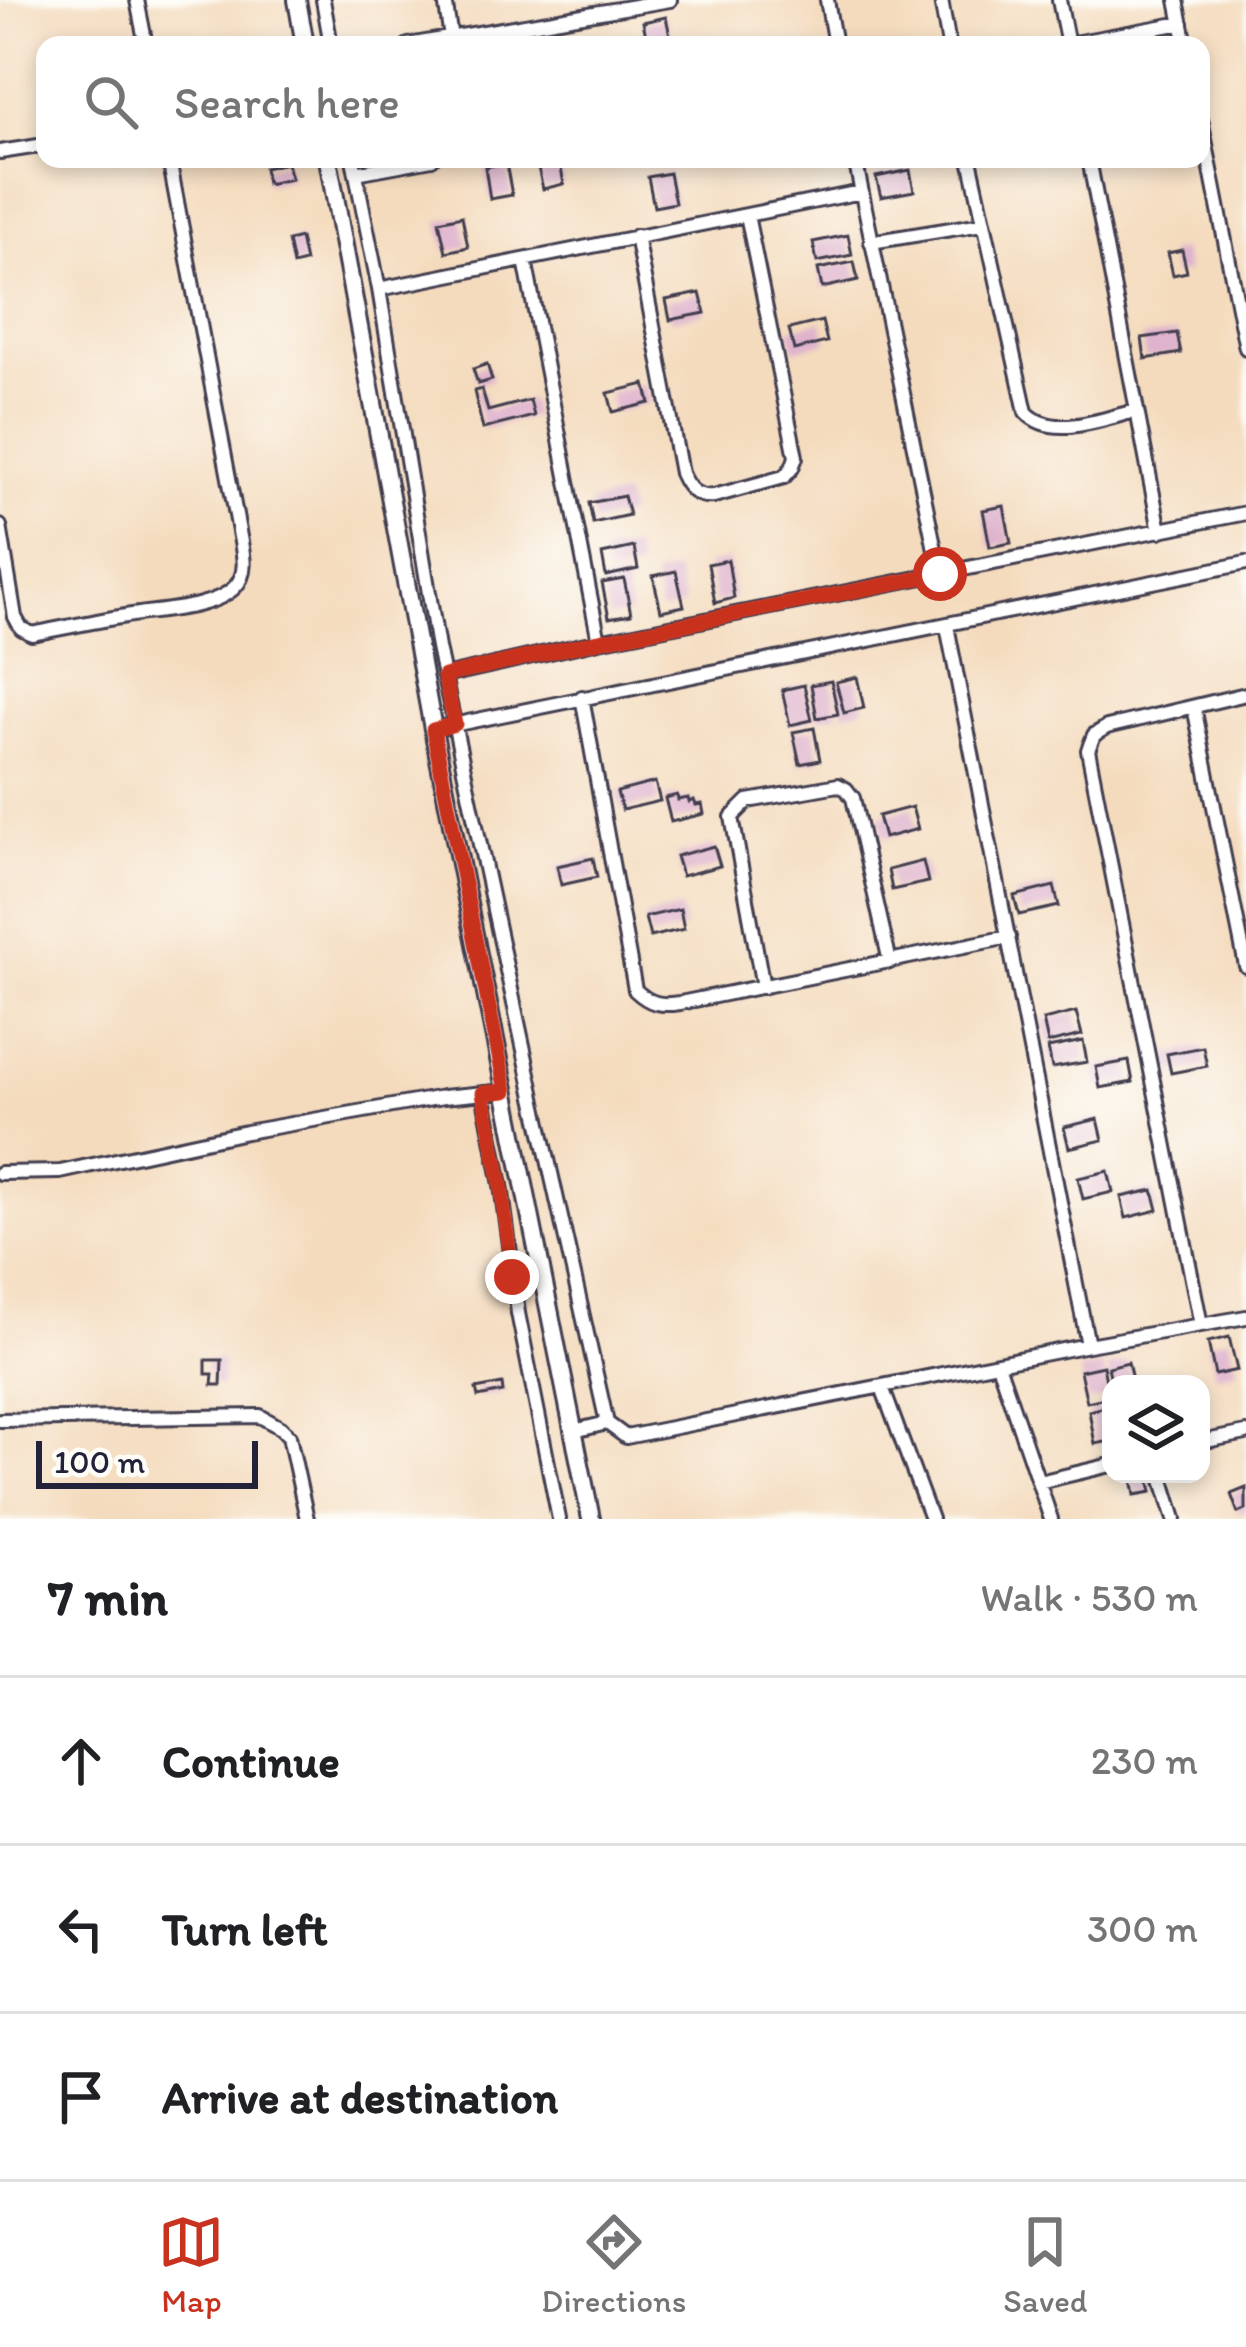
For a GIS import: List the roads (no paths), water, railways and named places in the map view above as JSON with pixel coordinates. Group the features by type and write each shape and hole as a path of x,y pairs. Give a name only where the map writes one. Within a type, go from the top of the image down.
{"street":[{"path":"137,0 144,36"},
{"path":"297,0 303,36"},
{"path":"323,0 329,36"},
{"path":"445,0 451,36"},
{"path":"570,0 573,18"},
{"path":"463,36 670,0"},
{"path":"827,0 833,36"},
{"path":"941,0 948,36"},
{"path":"1059,0 1066,36"},
{"path":"1177,0 1184,36"},
{"path":"1111,36 1182,23"},
{"path":"0,152 36,146"},
{"path":"1210,164 1246,348"},
{"path":"0,526 15,617 32,634 190,606 219,598 238,583 244,565 241,542 171,168"},
{"path":"330,168 433,730 591,1519"},
{"path":"355,168 444,676 608,1423 626,1437 1246,1317"},
{"path":"857,168 940,574"},
{"path":"972,168 1023,406 1030,418 1043,425 1064,425 1136,411"},
{"path":"1091,168 1160,531"},
{"path":"379,290 861,192"},
{"path":"636,236 681,473 695,494 714,496 784,477 796,457 747,215"},
{"path":"871,242 982,224"},
{"path":"525,260 599,641"},
{"path":"444,676 1246,513"},
{"path":"433,730 1246,563"},
{"path":"947,626 1088,1345"},
{"path":"1201,1324 1088,750 1094,736 1107,727 1246,694"},
{"path":"582,697 635,990 647,1001 661,1006 1009,937"},
{"path":"1194,706 1246,966"},
{"path":"764,987 732,817 748,801 838,785 846,789 853,798 890,962"},
{"path":"0,1173 60,1172 246,1132 443,1097 506,1091"},
{"path":"483,1093 518,1313 559,1519"},
{"path":"998,1364 1051,1519"},
{"path":"881,1387 931,1519"},
{"path":"0,1420 260,1416 289,1436 307,1519"},
{"path":"574,1431 608,1423"},
{"path":"1210,1440 1246,1433"},
{"path":"1039,1483 1102,1467"},
{"path":"1165,1483 1175,1519"}]}
